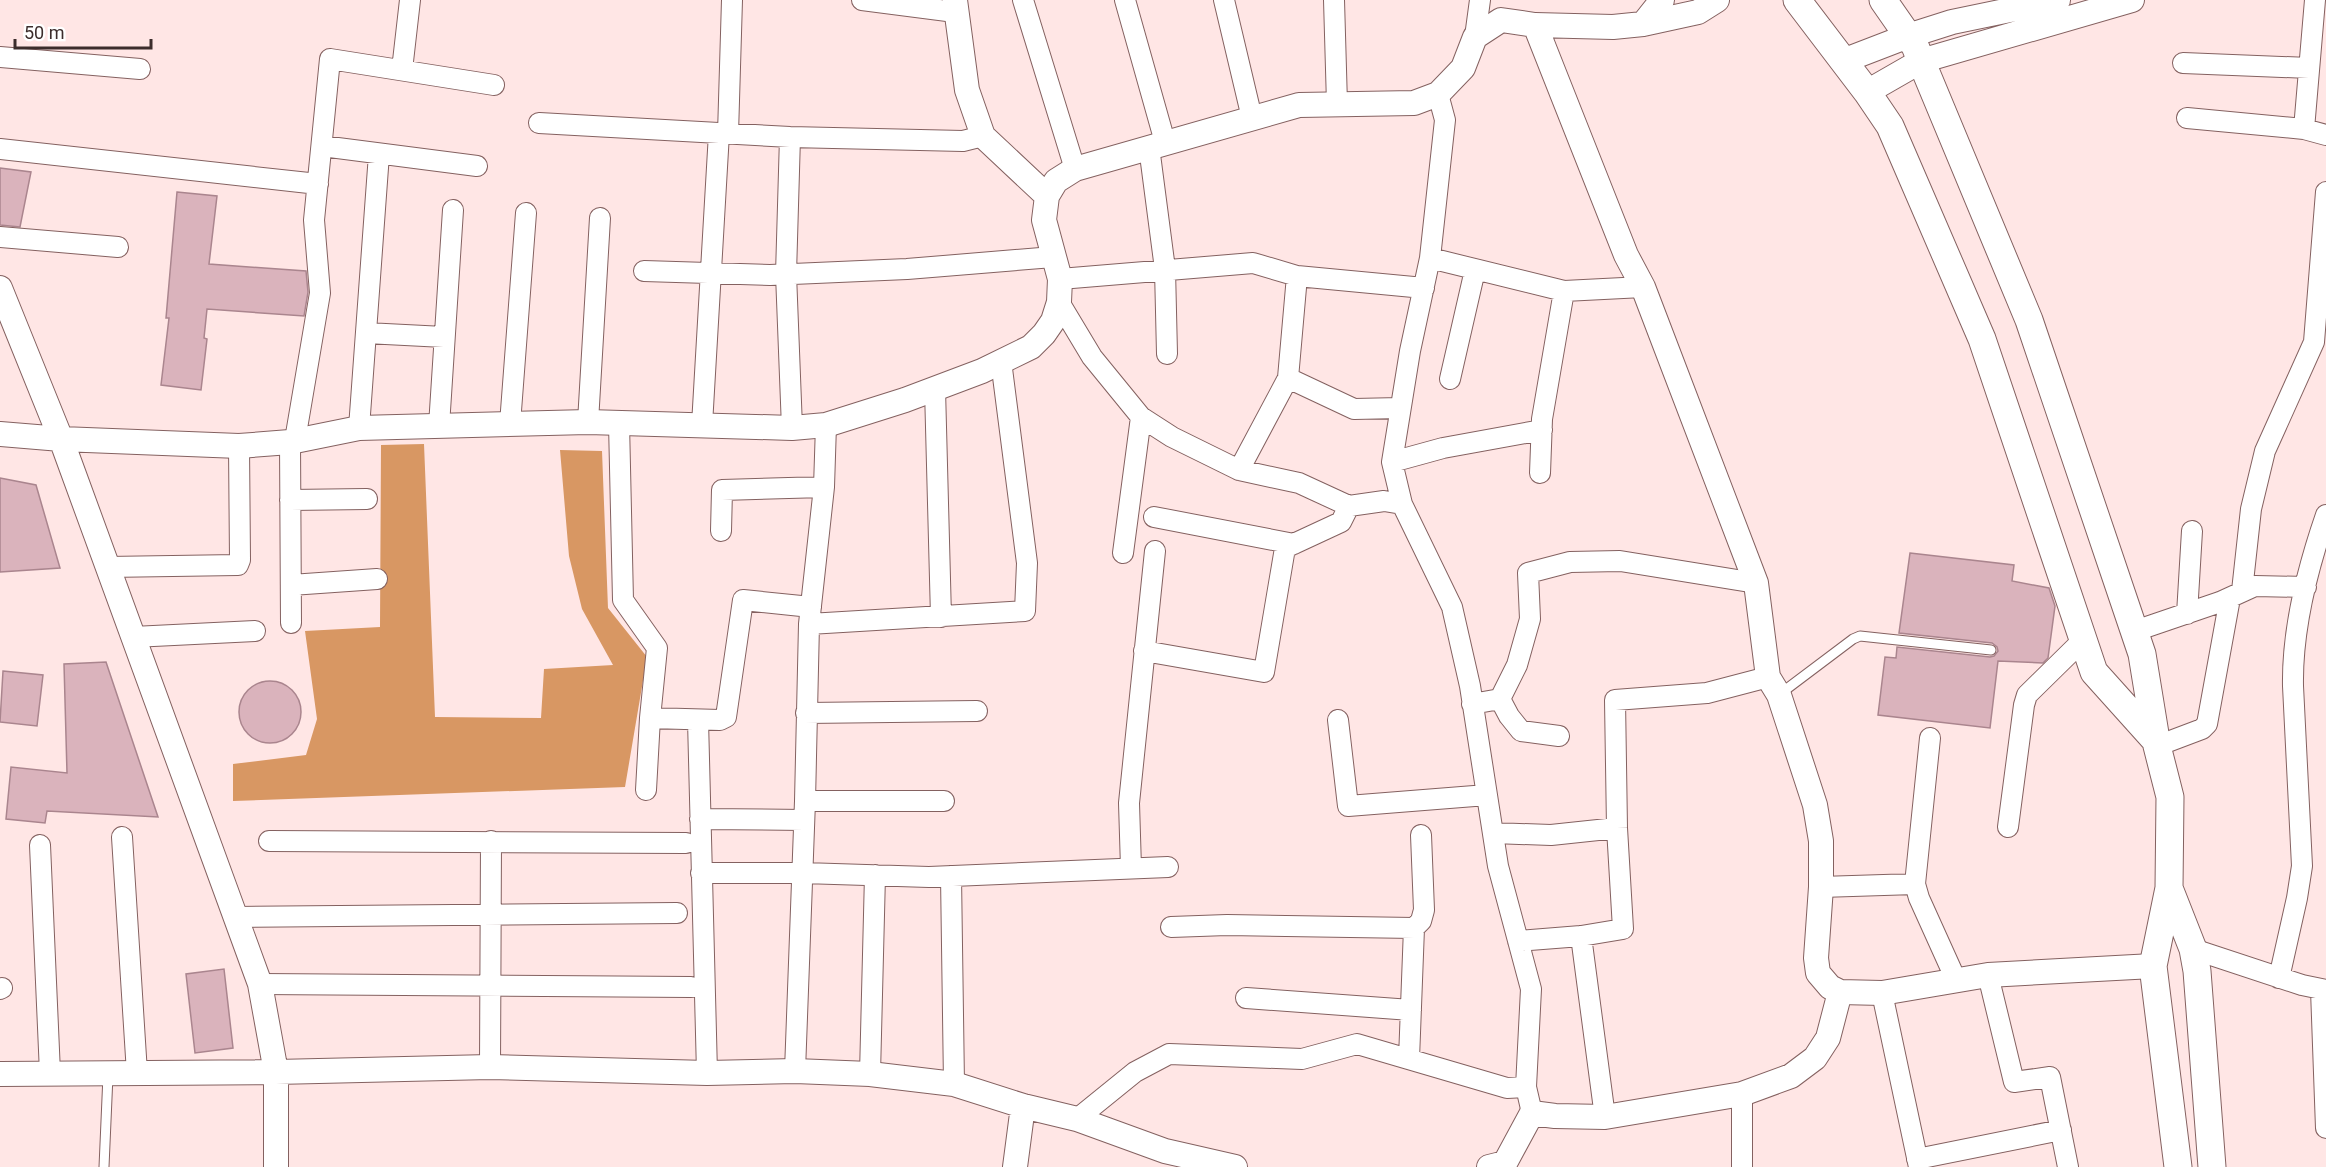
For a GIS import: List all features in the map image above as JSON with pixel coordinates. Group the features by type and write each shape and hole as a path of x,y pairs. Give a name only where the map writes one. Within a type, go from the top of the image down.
{"main road":[{"path":"1797,0 1868,92 1890,126 1982,339 2094,672 2156,743"},
{"path":"1883,0 1908,36 1921,61 2029,320 2142,654 2156,743 2170,797 2169,888 2153,966 2178,1167"},
{"path":"2169,888 2193,949 2197,971 2212,1167"}],"street":[{"path":"402,70 410,0"},
{"path":"702,425 710,274 732,0"},
{"path":"862,0 955,6 967,90 983,136 1047,196"},
{"path":"1023,0 1075,169"},
{"path":"1125,0 1157,144 1165,269 1167,354"},
{"path":"1224,0 1252,118"},
{"path":"1334,0 1337,104"},
{"path":"0,434 61,439 239,446 292,441 359,428 588,422 792,428 826,425 935,389 1031,346 1044,334 1053,321 1059,302 1057,268 1044,220 1047,196 1056,181 1075,169 1299,105 1414,103 1437,94 1463,68 1475,37 1479,0"},
{"path":"1643,24 1662,0"},
{"path":"1475,37 1502,20 1535,25 1613,27 1643,24 1698,12 1717,0"},
{"path":"1843,61 1952,22 2058,0"},
{"path":"1868,92 1921,61 2132,0"},
{"path":"2304,129 2315,0"},
{"path":"1535,25 1626,255 1643,286 1756,583 1773,686 1815,805 1821,841 1821,888 1816,958 1818,973 1830,987 1840,992 1882,993 1988,975 2153,966"},
{"path":"0,57 140,69"},
{"path":"291,623 292,441 320,293 314,220 330,59 494,85"},
{"path":"2183,63 2309,68"},
{"path":"1437,94 1445,120 1430,258 1400,408 1392,462 1402,504 1452,607 1472,704 1498,866 1531,989 1526,1088 1532,1113 1501,1166"},
{"path":"2187,118 2304,129 2326,135"},
{"path":"539,123 790,137 963,141 983,136"},
{"path":"790,137 786,274 792,428"},
{"path":"322,146 477,166"},
{"path":"0,149 318,184"},
{"path":"359,428 379,154"},
{"path":"2156,743 2202,729 2207,724 2265,451 2314,342 2324,251 2326,192"},
{"path":"439,426 453,210"},
{"path":"510,424 526,213"},
{"path":"588,422 600,218"},
{"path":"0,237 118,247"},
{"path":"1430,258 1564,291 1643,286"},
{"path":"644,271 786,274 907,269 1165,269 1253,263 1297,276 1424,288"},
{"path":"1450,379 1475,270"},
{"path":"1239,470 1288,378 1297,276"},
{"path":"0,288 61,439 260,984 276,1072 276,1167"},
{"path":"1540,473 1542,430 1564,291"},
{"path":"1059,302 1092,357 1141,417 1172,437 1239,470 1299,483 1349,506 1384,501 1402,504"},
{"path":"366,333 444,338"},
{"path":"650,718 724,719 728,714 744,600 810,615 941,617 1025,611 1027,563 1001,361"},
{"path":"1288,378 1354,409 1400,408"},
{"path":"935,389 941,617"},
{"path":"1124,553 1141,417"},
{"path":"620,423 623,600 657,648 646,790"},
{"path":"795,1071 810,615 824,487 826,425"},
{"path":"1392,462 1443,448 1542,430"},
{"path":"107,567 238,565 240,560 239,446"},
{"path":"721,531 722,490 824,487"},
{"path":"290,500 367,499"},
{"path":"1144,651 1264,672 1285,548 1341,522 1349,506"},
{"path":"2279,978 2302,866 2293,671 2312,554 2326,515"},
{"path":"1154,517 1294,544"},
{"path":"2187,614 2192,531"},
{"path":"1131,868 1129,803 1155,551"},
{"path":"1500,699 1517,665 1530,619 1527,573 1570,562 1620,561 1756,583"},
{"path":"291,585 377,579"},
{"path":"2134,631 2187,614 2255,586 2306,587"},
{"path":"133,637 255,631"},
{"path":"2008,827 2027,695 2083,640"},
{"path":"1518,941 1581,936 1623,929 1617,828 1615,700 1773,686"},
{"path":"1472,704 1500,699"},
{"path":"1500,699 1509,716 1521,731 1559,736"},
{"path":"806,713 977,711"},
{"path":"698,720 707,1073"},
{"path":"1338,720 1348,806 1487,795"},
{"path":"1930,738 1915,884 1919,898 1956,980"},
{"path":"700,819 944,801"},
{"path":"1493,833 1551,835 1617,828"},
{"path":"1409,1059 1414,928 1421,921 1424,910 1421,835"},
{"path":"122,837 137,1073"},
{"path":"269,841 686,843"},
{"path":"490,1066 491,841"},
{"path":"40,845 50,1073"},
{"path":"701,873 951,876 1168,867"},
{"path":"870,1074 875,875"},
{"path":"951,876 954,1084"},
{"path":"1821,888 1915,884"},
{"path":"236,917 677,913"},
{"path":"1171,927 1227,925 1414,928"},
{"path":"1581,936 1605,1117"},
{"path":"2193,949 2279,978 2324,990 2326,1128"},
{"path":"1988,975 2014,1082 2050,1077 2068,1167"},
{"path":"260,984 691,987"},
{"path":"1532,1113 1605,1117 1742,1094 1791,1076 1815,1058 1828,1038 1840,992"},
{"path":"1882,993 1918,1163 2061,1130"},
{"path":"1246,998 1411,1010"},
{"path":"1077,1119 1135,1071 1169,1054 1302,1059 1357,1044 1507,1088 1526,1088"},
{"path":"0,1074 276,1072 490,1066 707,1073 795,1071 870,1074 954,1084 1023,1106 1077,1119 1165,1151 1235,1167"},
{"path":"1742,1094 1742,1167"},
{"path":"1015,1167 1023,1106"}],"lane":[{"path":"1773,686 1860,636 1991,650"},
{"path":"104,1167 108,1073"}],"shaded area":[{"path":"424,444 435,717 541,718 544,669 613,665 582,609 569,556 560,450 602,451 608,608 647,657 625,787 233,801 233,764 306,755 317,719 305,631 380,627 381,445"}],"building":[{"path":"0,168 31,172 20,227 0,225"},
{"path":"177,192 217,196 209,264 306,271 308,292 304,316 207,309 204,338 207,339 201,390 161,385 169,318 166,318"},
{"path":"0,478 36,485 60,568 0,572"},
{"path":"1910,553 2014,565 2012,581 2049,588 2055,606 2048,658 2043,663 1998,661 1990,728 1878,715 1885,657 1896,658 1897,647 1990,657 1998,651 1992,643 1899,633"},
{"path":"106,662 158,817 47,811 45,823 6,819 11,767 67,773 64,664"},
{"path":"3,671 43,675 37,726 0,722"},
{"path":"264,681 276,681 292,690 299,700 301,712 299,724 292,734 276,743 264,743 253,738 244,729 239,718 239,706 244,695 253,686"},
{"path":"224,969 233,1048 195,1053 186,974"}]}
